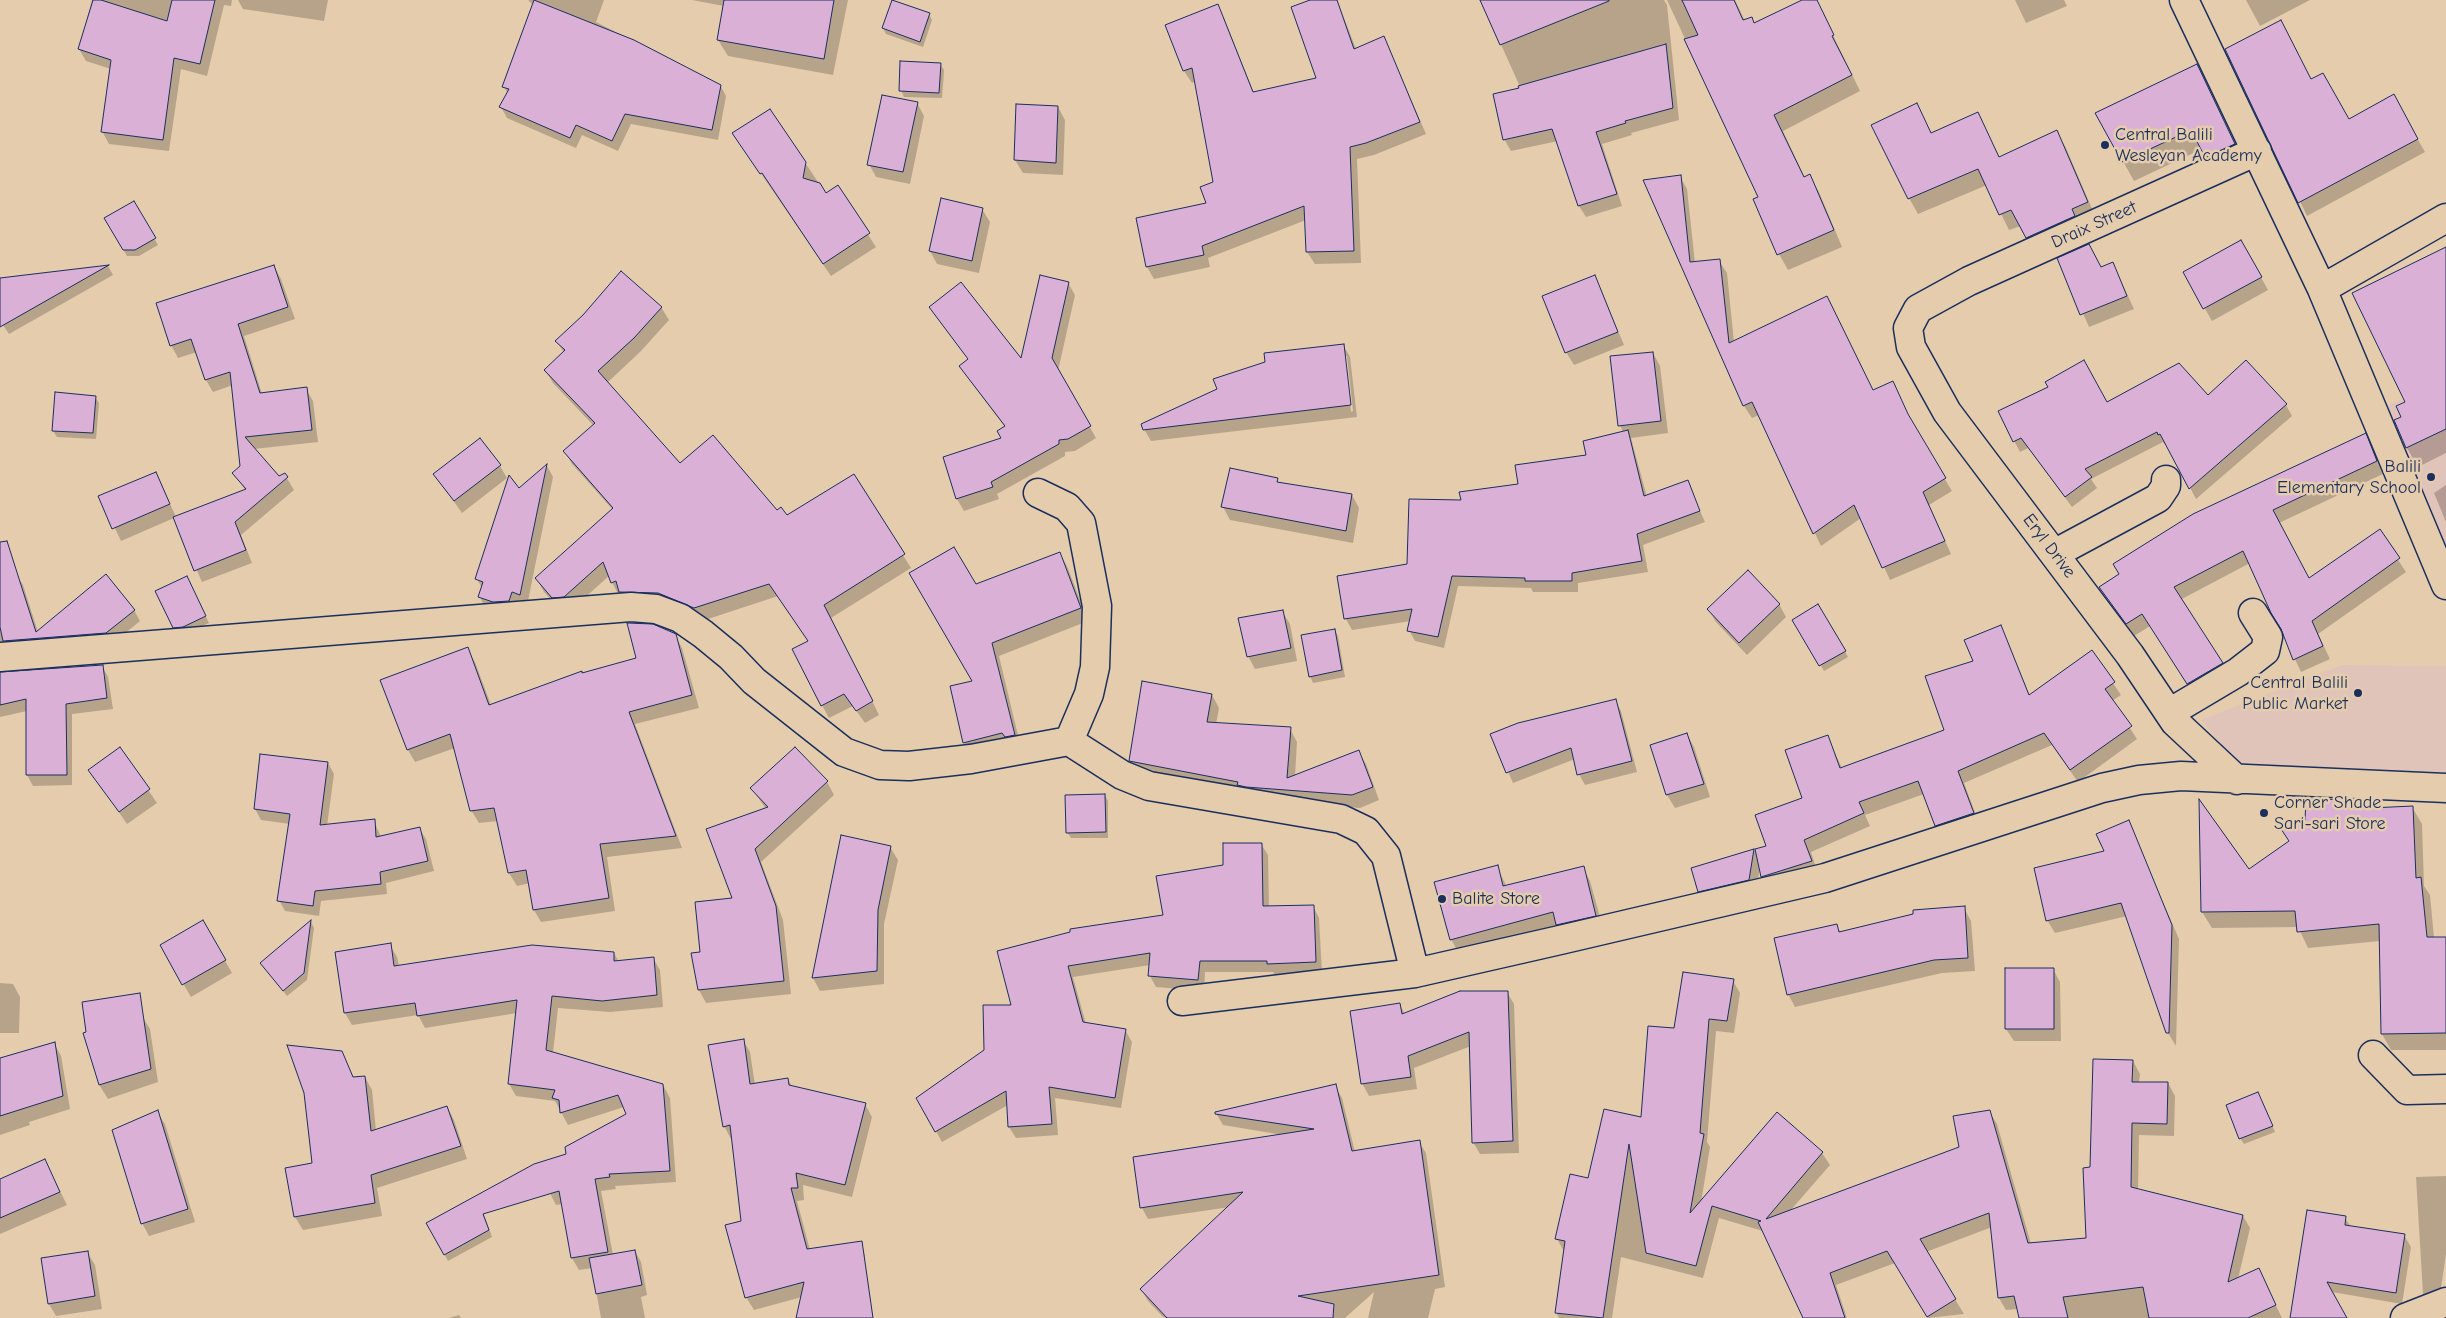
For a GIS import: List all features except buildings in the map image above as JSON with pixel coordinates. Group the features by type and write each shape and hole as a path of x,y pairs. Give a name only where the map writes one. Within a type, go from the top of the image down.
{"street":[{"path":"2184,0 2322,289 2446,585"},
{"name":"Draix Street","path":"1932,299 2257,152"},
{"path":"2322,289 2446,218"},
{"name":"Eryl Drive","path":"1932,299 1918,309 1908,328 1911,348 1947,412 2130,655 2175,722 2237,780"},
{"path":"2054,554 2158,498 2166,486 2166,480"},
{"path":"1038,493 1067,507 1081,523 1098,606 1095,666 1088,694 1069,741"},
{"path":"0,657 631,607 656,609 680,618 703,634 731,657 754,681 844,752 880,765 909,766 971,759 1069,741 1122,775 1149,786 1341,819 1366,831 1386,856 1415,973"},
{"path":"2169,714 2238,672 2265,651 2268,637 2253,613"},
{"path":"1182,1002 1415,973 1825,878 2102,788 2139,780 2181,776 2446,788"},
{"path":"2373,1055 2406,1090 2446,1089"},
{"path":"2405,1318 2446,1302"}],"shaded area":[{"name":"Balili Elementary School","path":"2446,379 2446,549 2387,406"},
{"name":"Central Balili Public Market","path":"2342,665 2446,666 2446,773 2248,775 2201,720"}],"place":[{"name":"Central Balili Wesleyan Academy","path":"2105,145"},
{"name":"Balili Elementary School","path":"2431,477"},
{"name":"Central Balili Public Market","path":"2358,693"},
{"name":"Corner Shade Sari-sari Store","path":"2264,813"},
{"name":"Balite Store","path":"1442,899"}]}
